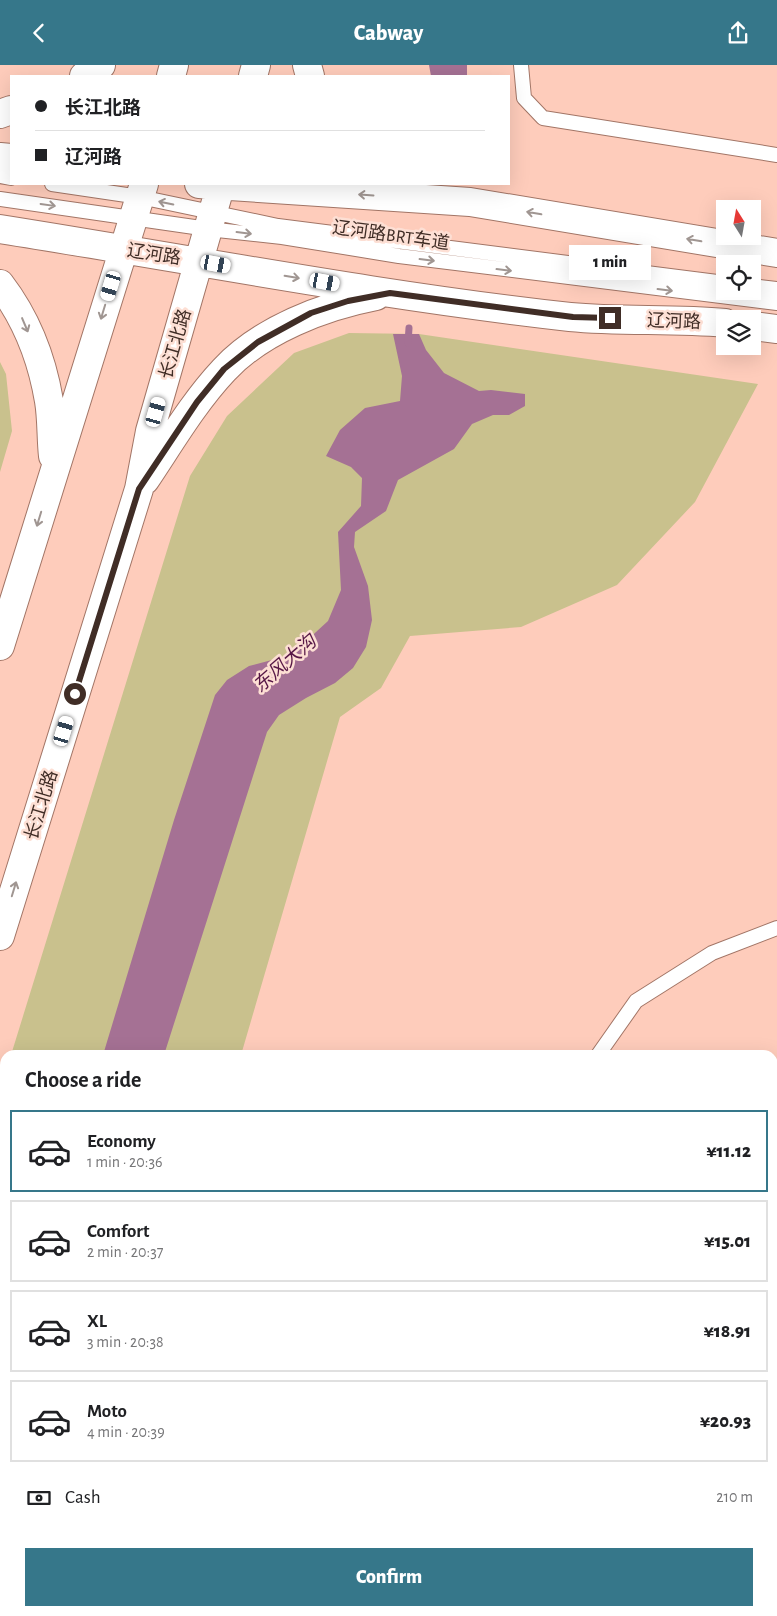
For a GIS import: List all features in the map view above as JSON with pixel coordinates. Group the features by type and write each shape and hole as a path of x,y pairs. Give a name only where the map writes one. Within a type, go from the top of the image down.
{"main road":[{"path":"86,75 101,65"},
{"path":"213,185 419,189 470,202 777,253"},
{"name":"长江北路","path":"0,935 139,489 150,431 210,221 213,185"},
{"path":"0,646 139,199"},
{"name":"辽河路","path":"0,229 441,301 573,317 716,322"},
{"path":"0,284 13,301 37,354 49,402 54,473"},
{"path":"139,489 197,402 224,369 258,342 311,313 348,301 392,294"},
{"path":"761,327 777,329"}],"lane":[{"path":"521,65 524,99 543,118 777,155"},
{"name":"辽河路BRT车道","path":"58,185 139,199 210,221 282,237 400,256 777,303"},
{"name":"辽河路BRT车道","path":"0,199 139,199 210,221 278,226 716,282"},
{"path":"761,287 777,289"},
{"path":"602,1050 636,1001 712,953 777,928"}],"shaded area":[{"path":"349,333 419,334 758,384 695,502 617,585 521,627 410,636 381,688 340,717 242,1050 13,1050 190,476 227,416 294,353"},
{"path":"0,362 6,374 12,431 0,472"}],"water":[{"path":"429,65 467,65 467,75 431,75"},
{"path":"393,334 419,334 426,350 444,373 479,391 491,390 525,394 525,406 509,415 493,415 472,424 454,449 398,480 386,511 355,532 354,547 368,586 372,620 366,647 353,668 335,683 279,715 267,732 166,1050 105,1050 174,820 215,695 227,680 249,666 283,657 304,643 328,621 341,590 338,532 361,506 362,478 351,467 326,456 340,430 365,408 400,401 402,376"}],"waterway":[{"name":"东风大沟","path":"408,343 409,328"}],"route":[{"path":"75,694 139,489 197,402 224,369 258,342 311,313 348,301 390,293 573,317 610,318"}]}
